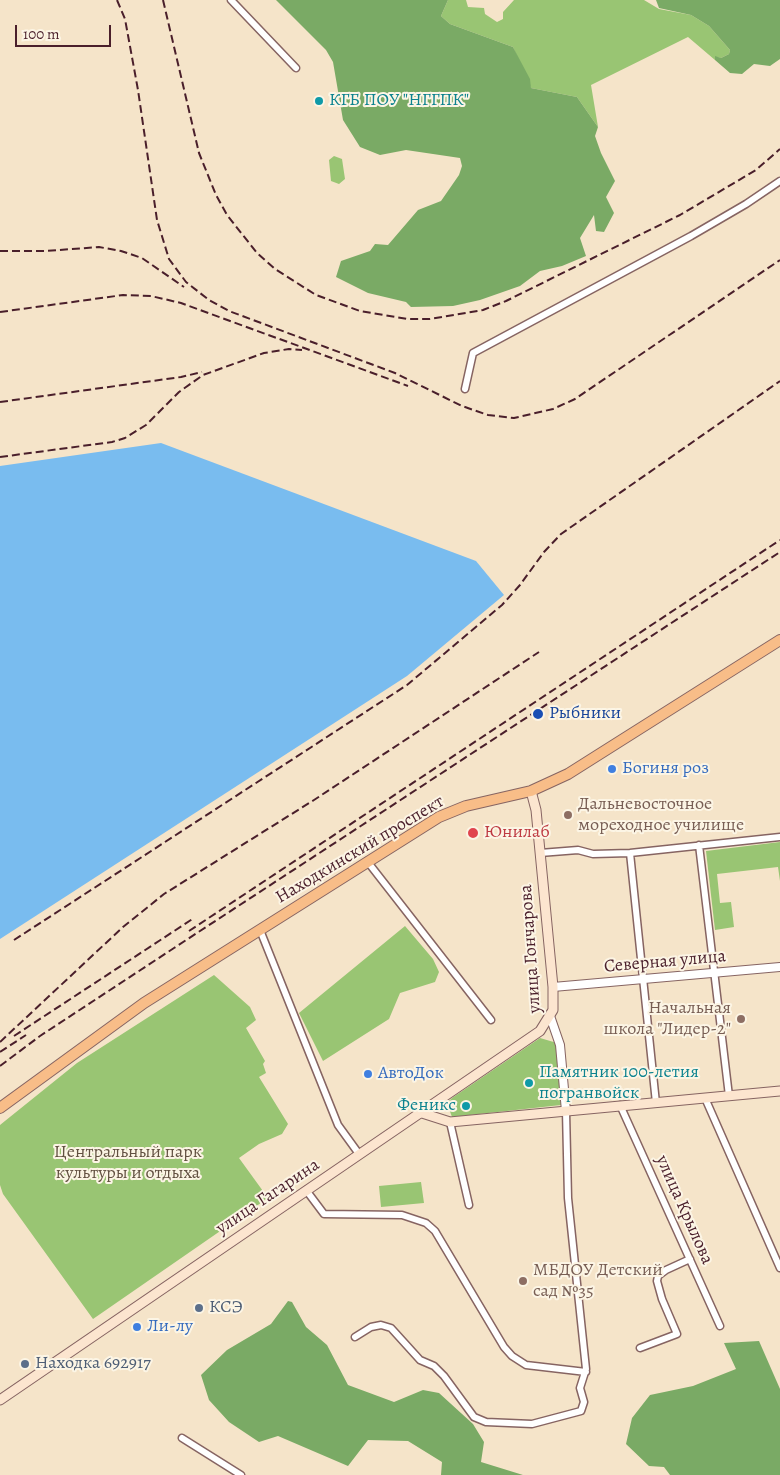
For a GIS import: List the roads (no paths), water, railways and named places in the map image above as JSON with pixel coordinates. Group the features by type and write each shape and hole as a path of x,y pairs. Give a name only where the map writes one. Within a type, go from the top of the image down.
{"main road":[{"name":"Находкинский проспект","path":"0,1108 144,1003 367,861 452,812 531,792 599,756 780,640"},
{"name":"улица Гончарова","path":"531,792 536,810 553,987 550,1016"},
{"name":"улица Гагарина","path":"0,1400 306,1190 531,1039 540,1031 550,1016"},
{"path":"422,1113 450,1122 780,1091"}],"street":[{"path":"231,0 296,68"},
{"path":"466,389 472,353 692,236 780,181"},
{"path":"540,854 578,850 593,854 630,853 780,837"},
{"path":"700,845 730,1096"},
{"path":"630,853 656,1103"},
{"path":"367,861 491,1020"},
{"path":"260,930 338,1125 359,1154"},
{"name":"Северная улица","path":"553,987 780,967"},
{"name":"улица Гончарова","path":"354,1337 371,1327 381,1325 391,1328 420,1360 434,1366 444,1376 474,1417 486,1422 532,1424 581,1411 584,1402 580,1388 586,1372 568,1198 566,1111 560,1045 550,1016"},
{"path":"705,1098 780,1268"},
{"name":"улица Крылова","path":"620,1105 720,1326"},
{"path":"450,1122 469,1205"},
{"path":"306,1190 324,1214 402,1215 417,1219 431,1226 504,1347 512,1356 526,1365 586,1372"},
{"path":"640,1348 677,1334 657,1281 658,1276 666,1270 690,1259"},
{"path":"182,1438 241,1475"}],"water":[{"path":"161,443 476,561 504,595 407,676 0,939 0,466"}],"railway":[{"path":"117,0 125,19 138,90 157,220 169,259 186,282 209,300 229,311 395,373 462,406 488,415 514,418 553,409 575,399 780,260"},
{"path":"163,0 199,153 216,195 227,215 257,253 275,269 316,295 360,311 407,319 430,319 483,310 506,301 680,215 756,170 780,149"},
{"path":"0,251 46,251 99,247 121,251 142,258 184,287"},
{"path":"0,312 123,295 151,296 181,303 408,386"},
{"path":"0,457 112,442 125,438 146,425 179,392 203,375 264,353 289,349 302,350"},
{"path":"0,402 181,377 202,372"},
{"path":"14,940 407,685 502,605 520,585 544,552 561,534 780,381"},
{"path":"189,931 780,540"},
{"path":"0,1066 40,1036 780,552"},
{"path":"0,1042 123,927 164,894 314,800 539,652"},
{"path":"14,1036 194,918"},
{"path":"0,1052 26,1035"}],"place":[{"name":"КГБ ПОУ \"НГГПК\"","path":"319,101"},
{"name":"Рыбники","path":"538,714"},
{"name":"Богиня роз","path":"612,769"},
{"name":"Дальневосточное мореходное училище","path":"568,815"},
{"name":"Юнилаб","path":"473,833"},
{"name":"Начальная школа \"Лидер-2\"","path":"741,1019"},
{"name":"АвтоДок","path":"368,1074"},
{"name":"Памятник 100-летия погранвойск","path":"529,1083"},
{"name":"Феникс","path":"466,1106"},
{"name":"МБДОУ Детский сад №35","path":"523,1281"},
{"name":"КСЭ","path":"199,1308"},
{"name":"Ли-лу","path":"137,1327"},
{"name":"Находка 692917","path":"25,1364"}],"park label":[{"name":"Центральный парк культуры и отдыха","path":"128,1163"}]}
